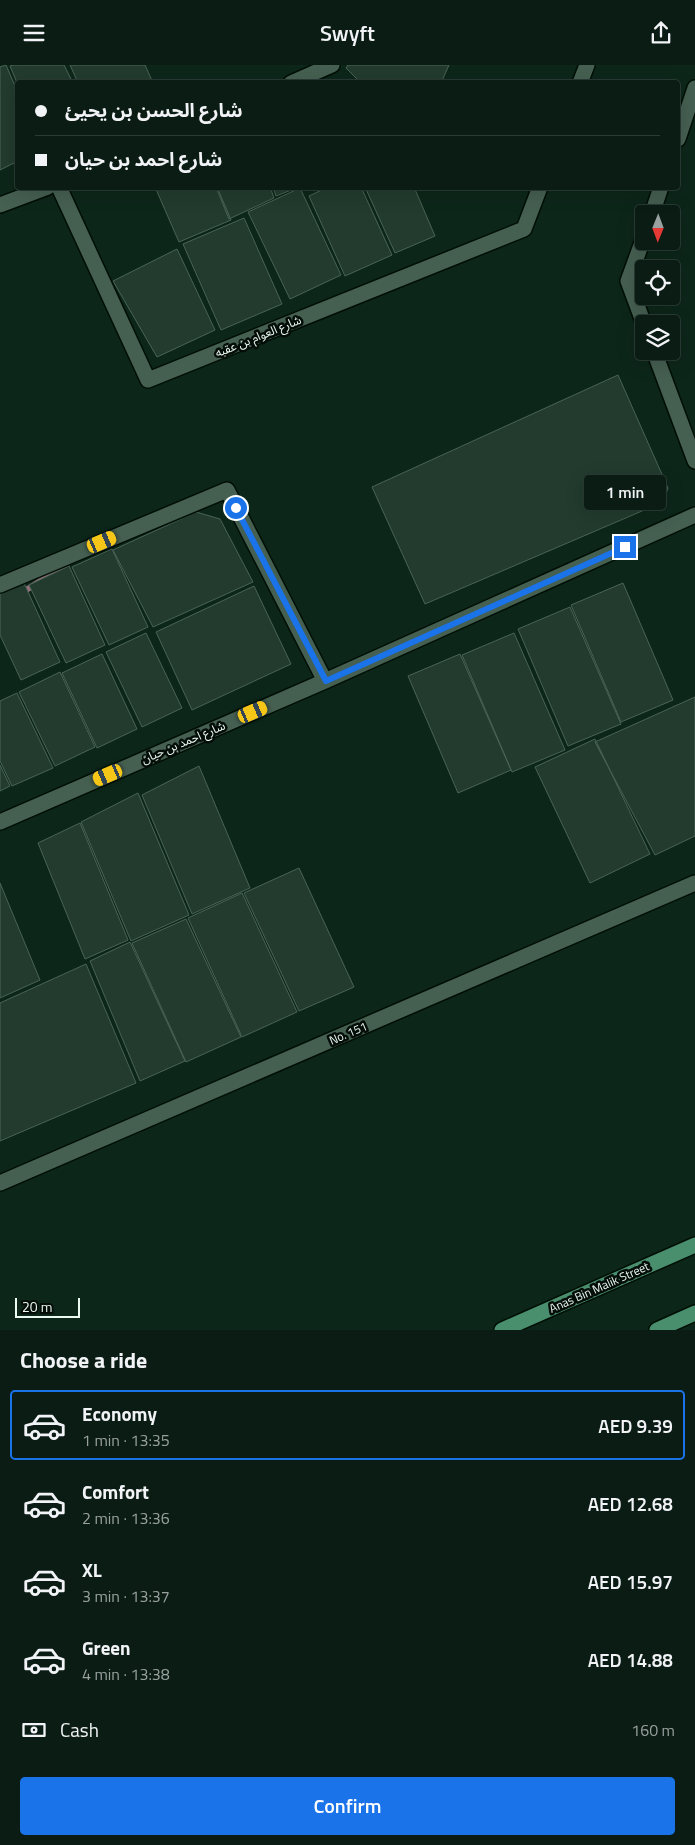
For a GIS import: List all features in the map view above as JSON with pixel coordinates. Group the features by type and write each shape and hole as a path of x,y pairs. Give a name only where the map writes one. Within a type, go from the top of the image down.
{"main road":[{"name":"Anas Bin Malik Street","path":"502,1330 695,1245"},
{"path":"657,1330 695,1313"}],"street":[{"path":"298,80 332,65"},
{"path":"581,80 587,65"},
{"path":"680,133 695,88"},
{"path":"0,205 40,190"},
{"name":"شارع العوام بن عقبه","path":"60,190 148,380 524,229 539,190"},
{"path":"655,205 660,190"},
{"path":"639,250 628,281 641,315"},
{"path":"657,360 695,461"},
{"path":"0,585 227,491 326,681"},
{"name":"شارع احمد بن حيان","path":"0,822 326,681 695,515"},
{"name":"No. 151","path":"0,1183 695,883"}],"building":[{"path":"6,65 15,86 15,162 0,170 0,67"},
{"path":"64,65 72,80 16,80 10,66"},
{"path":"70,65 145,65 152,80 77,80"},
{"path":"348,65 449,65 442,80 358,80 346,68"},
{"path":"156,190 218,190 231,220 179,242"},
{"path":"217,190 271,190 274,198 229,219"},
{"path":"274,190 291,190 276,196"},
{"path":"296,190 301,190 341,275 290,299 248,212"},
{"path":"322,190 362,190 392,255 345,276 309,196"},
{"path":"366,190 415,190 435,236 395,253"},
{"path":"244,218 282,304 221,330 183,244"},
{"path":"177,249 215,330 157,357 113,281"},
{"path":"618,375 668,488 663,502 425,604 372,487"},
{"path":"196,512 220,519 253,582 153,627 113,550"},
{"path":"112,549 148,627 109,645 72,567"},
{"path":"69,566 105,645 66,663 29,585"},
{"path":"24,583 60,662 21,680 0,635 0,594"},
{"path":"623,583 673,700 621,722 571,605"},
{"path":"254,586 291,664 192,710 156,632"},
{"path":"570,607 621,724 568,746 518,629"},
{"path":"146,633 182,708 142,727 106,652"},
{"path":"514,633 565,750 512,772 462,655"},
{"path":"102,654 137,729 97,748 62,673"},
{"path":"460,654 511,770 458,793 408,676"},
{"path":"60,672 95,747 55,766 19,692"},
{"path":"17,693 53,768 12,786 0,761 0,701"},
{"path":"695,697 695,836 655,855 595,742"},
{"path":"595,739 650,854 590,883 535,767"},
{"path":"0,765 10,786 0,791"},
{"path":"199,766 250,888 192,914 142,795"},
{"path":"138,793 189,915 131,941 81,822"},
{"path":"80,823 128,940 85,959 38,843"},
{"path":"299,868 354,987 299,1011 244,893"},
{"path":"0,883 40,980 0,998"},
{"path":"242,893 297,1012 242,1037 188,918"},
{"path":"186,919 241,1037 186,1062 132,943"},
{"path":"130,942 185,1061 140,1081 90,961"},
{"path":"86,964 136,1083 0,1141 0,1003"}],"waterway":[{"path":"20,594 68,563"}],"route":[{"path":"236,508 326,681 625,547"}]}
